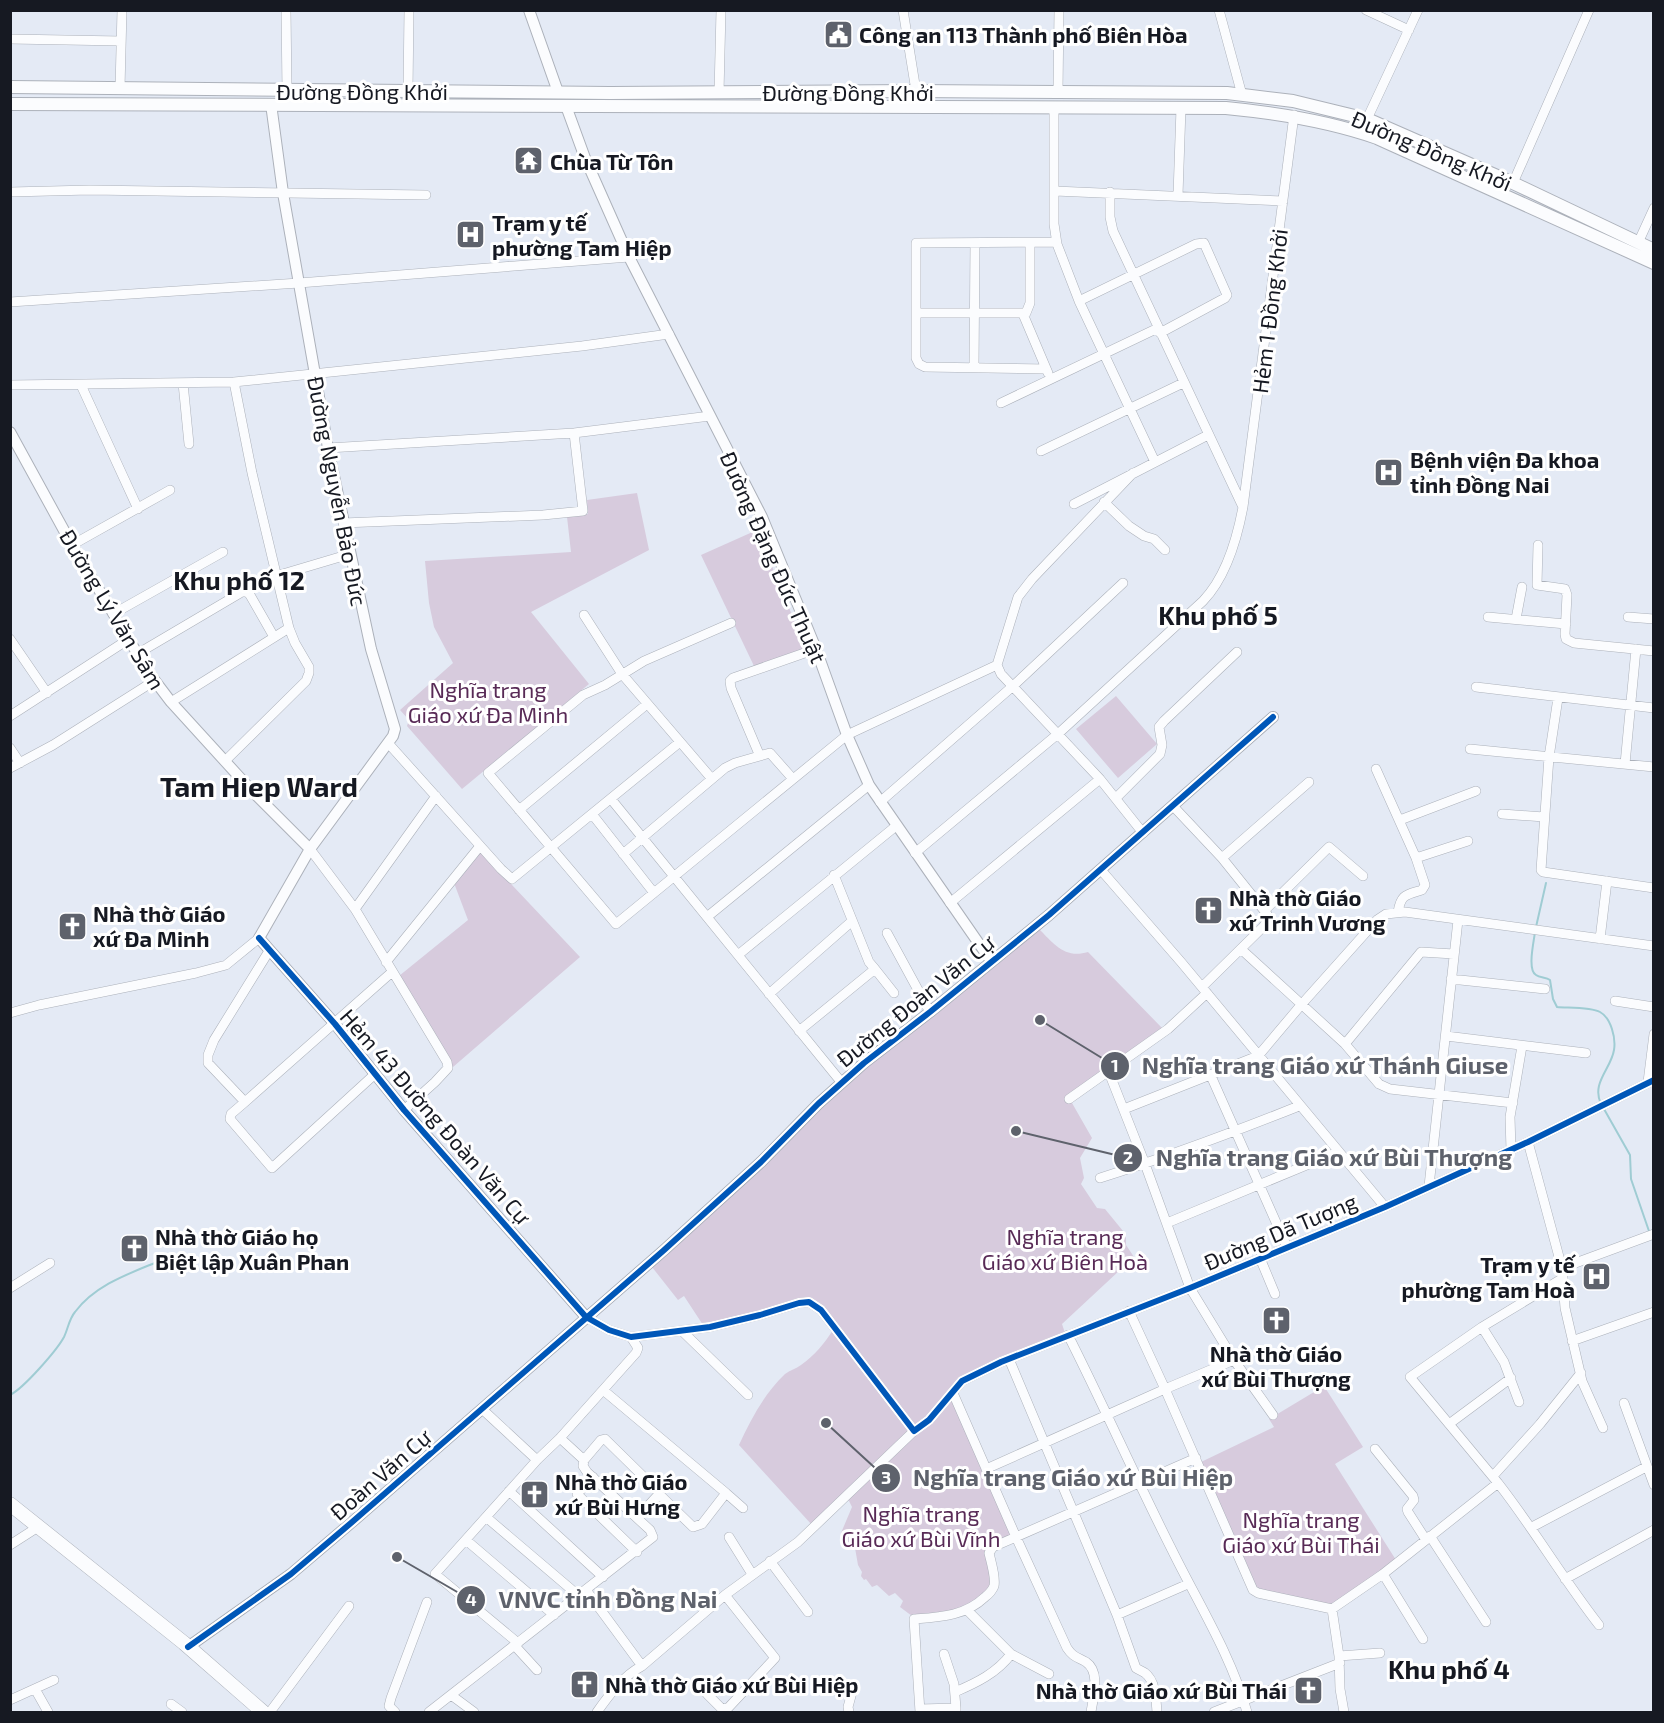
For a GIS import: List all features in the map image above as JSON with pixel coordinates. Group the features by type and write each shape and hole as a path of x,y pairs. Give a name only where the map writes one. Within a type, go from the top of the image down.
{"main road":[{"name":"Đường Đồng Khởi","path":"10,87 269,91 719,93 916,91 1242,95 1304,103 1367,119 1513,183 1635,248 1653,263"},
{"path":"269,91 271,104"},
{"path":"558,92 566,106"},
{"path":"990,92 991,108"},
{"path":"1242,95 1242,110"},
{"name":"Đường Đồng Khởi","path":"10,104 1242,110 1294,115 1357,131 1635,248 1653,250"},
{"path":"10,1504 188,1647 263,1713"}],"street":[{"path":"120,88 122,10"},
{"path":"286,10 287,91"},
{"path":"408,91 409,10"},
{"path":"529,10 558,92"},
{"path":"719,93 721,10"},
{"path":"903,10 916,91"},
{"path":"1058,92 1059,10"},
{"path":"1219,10 1242,95"},
{"path":"1366,10 1409,30"},
{"path":"1367,119 1418,10"},
{"path":"1513,183 1589,10"},
{"path":"10,39 121,41"},
{"name":"Đường Nguyễn Bảo Đức","path":"259,938 310,849 394,733 394,720 371,649 328,448 283,193 271,104"},
{"name":"Đường Đặng Đức Thuật","path":"566,106 585,158 628,257 762,517 816,649 846,735 869,784 991,961"},
{"path":"1054,108 1056,242 1079,301 1155,462"},
{"path":"1178,195 1181,108"},
{"name":"Hẻm 1 Đồng Khởi","path":"915,853 1059,733 1209,595 1218,581 1237,537 1243,507 1294,115"},
{"path":"10,192 90,190 426,195"},
{"path":"1055,191 1283,201"},
{"path":"1110,192 1110,224 1243,507"},
{"path":"1635,248 1653,208"},
{"path":"1046,369 925,367 918,364 916,358 916,243 1056,242"},
{"path":"974,368 975,243"},
{"path":"916,314 1023,314 1028,311 1030,243"},
{"path":"1001,403 1159,331 1227,295 1204,243 1196,244 1079,301"},
{"path":"10,302 299,283 628,257"},
{"path":"1023,314 1051,380"},
{"path":"10,386 234,382 582,346 669,334"},
{"path":"225,761 306,681 309,673 309,668 289,628 252,473 234,382"},
{"path":"183,383 189,444"},
{"path":"1041,452 1184,383"},
{"path":"81,385 138,508"},
{"path":"328,448 573,433 710,416"},
{"name":"Đường Lý Văn Sâm","path":"10,432 72,544 154,681 225,761 310,849"},
{"path":"344,523 543,515 583,511 573,433"},
{"path":"1074,504 1208,435"},
{"path":"1133,473 1018,597 996,665 1001,674 1100,779 1143,833"},
{"path":"72,544 170,490"},
{"path":"1104,502 1129,525 1144,536 1154,539 1165,550"},
{"path":"1538,545 1537,585 1566,590 1568,598 1565,637 1572,642 1653,651"},
{"path":"113,614 223,552"},
{"path":"276,576 350,554"},
{"path":"880,802 1013,686 1123,583"},
{"path":"1516,619 1522,587"},
{"path":"137,654 242,592 250,595 274,637"},
{"path":"585,615 622,674 712,779"},
{"path":"1488,617 1566,624"},
{"path":"1628,617 1653,619"},
{"path":"731,623 662,652 577,700 488,773 616,924 846,735 996,665"},
{"path":"171,702 289,628"},
{"path":"10,639 47,693"},
{"path":"10,716 129,639"},
{"path":"759,754 730,681 816,649"},
{"path":"1625,764 1636,650"},
{"path":"1116,798 1160,754 1162,746 1160,728 1164,721 1237,652"},
{"path":"10,748 15,766 61,741 154,681"},
{"path":"1476,687 1653,708"},
{"path":"1558,698 1549,757 1540,865 1542,872 1653,888"},
{"path":"519,810 647,704"},
{"name":"Đường Đoàn Văn Cự","path":"586,1317 761,1162 864,1063 1049,915 1273,717"},
{"path":"388,743 512,879 680,742"},
{"path":"1470,749 1653,767"},
{"path":"623,854 730,765 759,754 770,753 793,779"},
{"path":"1376,769 1416,858 1425,888 1403,896 1398,912"},
{"path":"950,903 1100,779"},
{"path":"1222,858 1309,782"},
{"path":"707,917 869,784"},
{"path":"1400,820 1476,791"},
{"path":"355,909 436,796"},
{"path":"610,799 842,1083"},
{"path":"1069,1099 1168,1029 1268,920 1265,910 1222,858 1173,806"},
{"path":"592,814 654,893"},
{"path":"1502,814 1544,817"},
{"path":"738,955 896,826"},
{"path":"1416,858 1468,841"},
{"path":"386,962 480,846"},
{"path":"1265,910 1329,847 1364,876"},
{"path":"310,849 355,909 448,1064 448,1068 435,1082 404,1110"},
{"path":"1101,870 1205,990 1385,1207"},
{"path":"834,875 868,962 894,993"},
{"path":"1600,939 1607,881"},
{"path":"1124,1109 1258,1056 1377,920 1386,914 1398,912 1653,946"},
{"path":"1429,1186 1458,920"},
{"path":"769,994 851,922"},
{"path":"887,933 930,1012"},
{"path":"10,1013 196,973 226,964 259,938"},
{"name":"Hẻm 43 Đường Đoàn Văn Cự","path":"259,938 335,1024 404,1110 586,1317"},
{"path":"1242,950 1345,1044 1374,1079 1384,1087 1513,1103"},
{"path":"245,1102 208,1063 208,1055 214,1040 269,951"},
{"path":"1345,1044 1421,952 1454,954"},
{"path":"799,1031 875,969"},
{"path":"375,1074 272,1168 232,1123 230,1117 392,972"},
{"path":"1451,979 1545,989"},
{"path":"1615,1001 1653,1006"},
{"path":"1651,1081 1653,1034"},
{"path":"1446,1036 1586,1053"},
{"path":"1511,1150 1509,1128 1521,1046"},
{"path":"1108,1070 1190,1288 1234,1360 1273,1415"},
{"path":"1210,1076 1287,1247"},
{"name":"Đường Dã Tượng","path":"600,1712 627,1676 642,1666 725,1595 798,1542 914,1431 929,1420 962,1381 1009,1359 1190,1288 1385,1207 1528,1142 1651,1081"},
{"path":"1100,1178 1235,1132 1299,1106"},
{"path":"1528,1142 1563,1273 1565,1308 1583,1386 1603,1428"},
{"path":"1167,1223 1338,1152"},
{"path":"1599,1625 1496,1479 1410,1377 1563,1273 1653,1234"},
{"path":"1260,1258 1275,1294"},
{"path":"10,1288 50,1263"},
{"path":"586,1317 609,1330 631,1337 720,1324 808,1302 821,1310 914,1431"},
{"path":"1128,1311 1196,1458 1253,1590 1322,1609 1332,1609 1383,1574 1496,1479 1581,1373"},
{"path":"1572,1341 1653,1312"},
{"name":"Đoàn Văn Cự","path":"188,1647 295,1570 586,1317"},
{"path":"1482,1327 1501,1355 1519,1402"},
{"path":"682,1331 748,1395"},
{"path":"1068,1335 1188,1584 1208,1616 1247,1713"},
{"path":"537,1670 516,1644 435,1574 638,1350 631,1337"},
{"path":"1009,1359 1118,1615 1137,1670 1145,1673 1150,1680 1157,1713"},
{"path":"987,1469 1234,1360"},
{"path":"1449,1424 1511,1378"},
{"path":"603,1390 743,1508"},
{"path":"953,1393 1016,1538 1072,1656 1089,1664 1095,1687 1091,1713"},
{"path":"1624,1403 1653,1485"},
{"path":"482,1409 537,1460"},
{"path":"560,1438 584,1460"},
{"path":"429,1713 653,1537 650,1530 584,1468 584,1460 601,1440 605,1439 693,1527 702,1524 726,1494"},
{"path":"1375,1449 1413,1496 1414,1500 1407,1509 1408,1512 1486,1622"},
{"path":"944,1654 952,1675 956,1710 920,1711 914,1619 946,1617 968,1611 982,1600 993,1587 990,1551 993,1547 1196,1458"},
{"path":"1532,1527 1646,1467"},
{"path":"593,1477 577,1494 637,1551"},
{"path":"509,1491 603,1577"},
{"path":"637,1518 659,1494"},
{"path":"486,1517 583,1593 642,1666"},
{"path":"10,1545 38,1527"},
{"path":"1565,1579 1653,1530"},
{"path":"729,1537 752,1574"},
{"path":"466,1540 554,1615"},
{"path":"770,1561 808,1612"},
{"path":"1383,1574 1423,1639"},
{"path":"1118,1615 1188,1584"},
{"path":"707,1694 722,1709 728,1708 775,1658 725,1595"},
{"path":"395,1713 389,1706 391,1698 427,1602"},
{"path":"270,1713 349,1606"},
{"path":"1332,1609 1340,1659 1340,1689 1344,1713"},
{"path":"968,1611 1011,1654 1049,1674"},
{"path":"1214,1713 1340,1659 1380,1653"},
{"path":"955,1692 982,1680 1003,1664 1011,1654"},
{"path":"10,1700 54,1680"},
{"path":"849,1713 848,1707 854,1685"},
{"path":"34,1689 48,1713"},
{"path":"451,1695 474,1713"},
{"path":"171,1704 182,1713"}],"green space":[{"name":"Nghĩa trang Giáo xứ Đa Minh","path":"637,493 649,550 531,612 589,684 462,789 407,726 409,720 400,710 453,663 434,627 425,561 571,552 567,517 588,514 587,500"},
{"path":"757,530 806,649 754,666 701,555"},
{"path":"1116,696 1157,744 1118,778 1076,729"},
{"path":"480,851 580,957 453,1067 399,976 468,920 454,883"},
{"name":"Nghĩa trang Giáo xứ Biên Hoà","path":"1039,929 1055,945 1066,952 1080,954 1088,952 1163,1029 1068,1096 1092,1138 1080,1158 1084,1178 1081,1184 1097,1208 1105,1209 1123,1231 1126,1245 1134,1257 1062,1324 1065,1333 961,1379 935,1409 915,1427 816,1302 703,1325 684,1296 678,1300 652,1267 764,1166 821,1108 867,1066"},
{"path":"833,1330 910,1431 812,1525 739,1445 764,1398 785,1374 815,1353"},
{"name":"Nghĩa trang Giáo xứ Bùi Thái","path":"1324,1386 1363,1447 1335,1464 1396,1560 1330,1606 1256,1588 1201,1462 1274,1427 1269,1419"},
{"name":"Nghĩa trang Giáo xứ Bùi Vĩnh","path":"952,1398 1012,1536 992,1544 991,1586 966,1608 946,1613 912,1616 900,1607 903,1601 895,1593 889,1596 877,1585 872,1587 866,1579 864,1580 861,1576 862,1572 858,1565 855,1548 842,1538 841,1533 852,1507 848,1499"}],"waterway":[{"path":"1536,927 1546,883"},
{"path":"1535,932 1532,955 1533,972 1550,980 1553,999 1557,1007 1596,1010 1604,1015 1612,1029 1614,1050 1598,1089 1601,1104"},
{"path":"1604,1109 1630,1155 1631,1179 1650,1234"},
{"path":"10,1395 31,1377 55,1351 73,1315 83,1302 115,1280 162,1260"}],"cycle path":[{"path":"188,1647 291,1574 351,1523 663,1251 761,1162 818,1104 864,1063 1049,915 1273,717"},
{"path":"259,938 335,1024 404,1110 586,1317 609,1330 631,1337 710,1327 809,1302 821,1310 914,1431 929,1420 962,1381 1001,1362 1190,1288 1385,1207 1528,1142 1654,1080"}],"place":[{"name":"Công an 113 Thành phố Biên Hòa","path":"838,34"},
{"name":"Chùa Từ Tôn","path":"529,161"},
{"name":"Trạm y tế phường Tam Hiệp","path":"471,235"},
{"name":"Bệnh viện Đa khoa tỉnh Đồng Nai","path":"1389,472"},
{"name":"Nhà thờ Giáo xứ Trinh Vương","path":"1208,910"},
{"name":"Nhà thờ Giáo xứ Đa Minh","path":"72,926"},
{"name":"Nghĩa trang Giáo xứ Thánh Giuse","path":"1040,1020"},
{"name":"Nghĩa trang Giáo xứ Bùi Thượng","path":"1016,1131"},
{"name":"Nhà thờ Giáo họ Biệt lập Xuân Phan","path":"134,1249"},
{"name":"Trạm y tế phường Tam Hoà","path":"1596,1277"},
{"name":"Nhà thờ Giáo xứ Bùi Thượng","path":"1276,1321"},
{"name":"Nghĩa trang Giáo xứ Bùi Hiệp","path":"826,1423"},
{"name":"Nhà thờ Giáo xứ Bùi Hưng","path":"534,1494"},
{"name":"VNVC tỉnh Đồng Nai","path":"397,1557"},
{"name":"Nhà thờ Giáo xứ Bùi Hiệp","path":"584,1684"},
{"name":"Nhà thờ Giáo xứ Bùi Thái","path":"1308,1690"}],"district":[{"name":"Khu phố 12","path":"239,579"},
{"name":"Khu phố 5","path":"1218,614"},
{"name":"Tam Hiep Ward","path":"259,786"},
{"name":"Khu phố 4","path":"1449,1668"}]}
